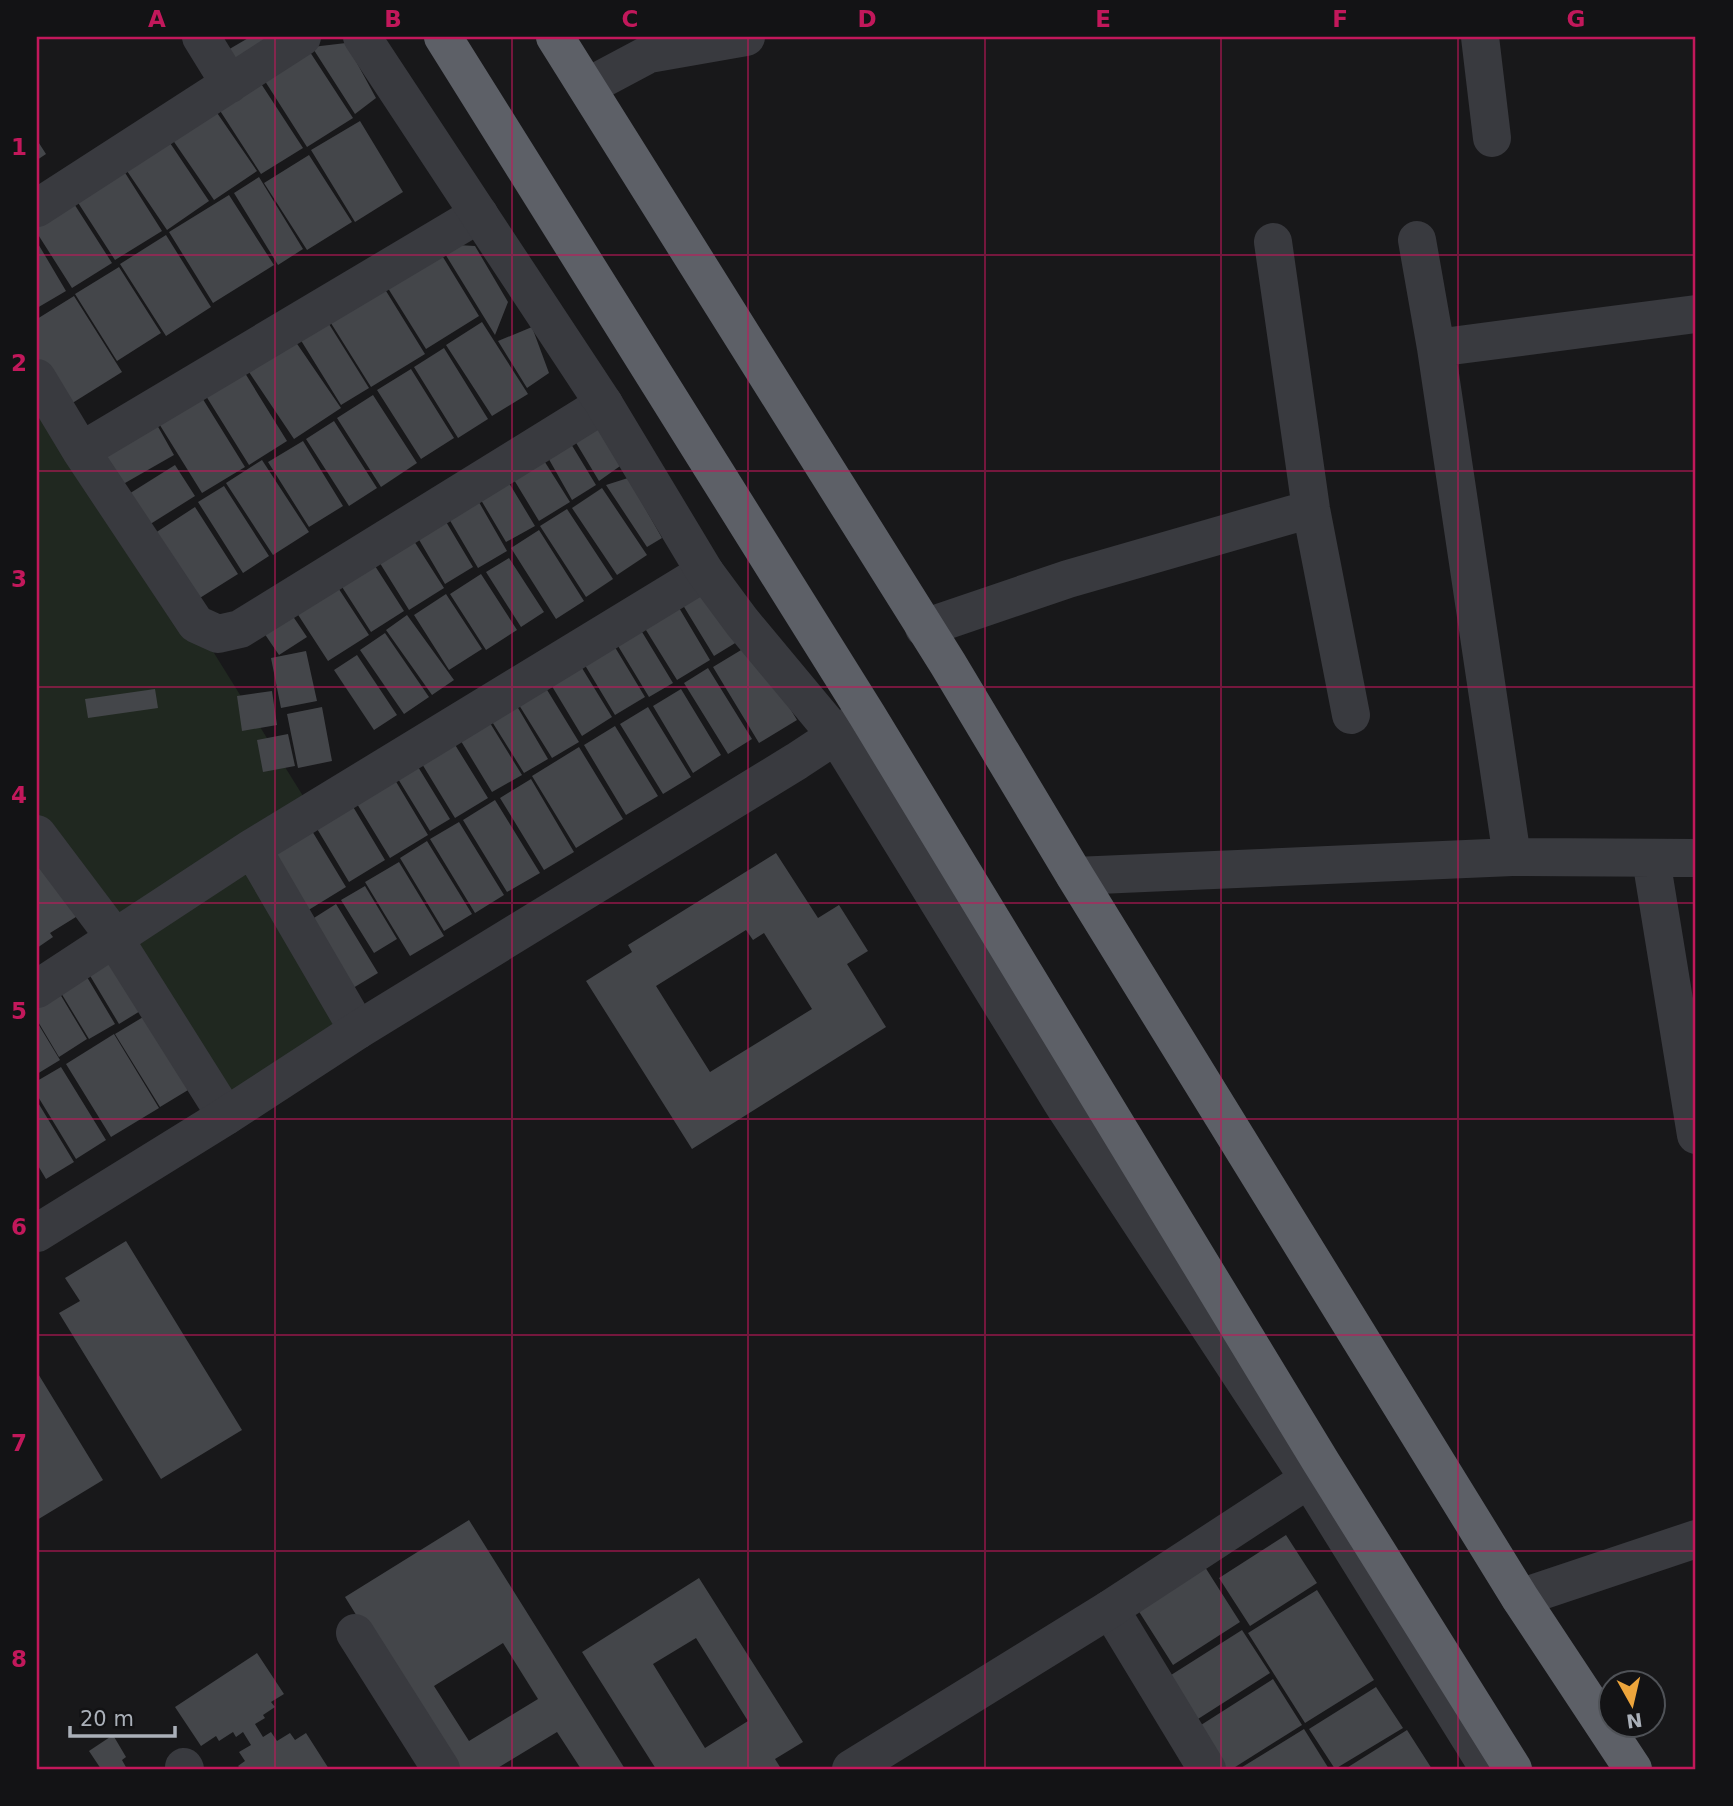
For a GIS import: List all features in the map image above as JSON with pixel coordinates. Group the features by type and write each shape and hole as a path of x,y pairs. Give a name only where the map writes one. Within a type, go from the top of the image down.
{"highway":[{"path":"443,37 852,725 1513,1769"},
{"path":"555,37 924,628 1520,1598 1633,1769"}],"street":[{"path":"201,37 230,84"},
{"path":"37,208 302,37"},
{"path":"362,37 604,404 705,572 741,622 852,725 1063,1104 1309,1479 1489,1769"},
{"path":"587,87 649,54 746,37"},
{"path":"1480,37 1492,138"},
{"path":"80,451 478,214"},
{"path":"1417,240 1436,348 1512,857"},
{"path":"1273,242 1311,509 1351,715"},
{"path":"1436,348 1696,317"},
{"path":"37,378 80,451 196,624 218,634 240,629 604,404"},
{"path":"924,628 1068,579 1311,509"},
{"path":"37,989 252,848 705,572"},
{"path":"37,1233 226,1116 358,1030 852,725"},
{"path":"37,834 114,940 226,1116"},
{"path":"252,848 358,1030"},
{"path":"1075,876 1512,857 1696,858"},
{"path":"1651,859 1696,1135"},
{"path":"850,1769 1110,1609 1309,1479"},
{"path":"1520,1598 1696,1539"},
{"path":"1110,1609 1207,1769"},
{"path":"355,1633 441,1769"}],"shaded area":[{"path":"37,378 196,624 313,812 253,848 358,1030 226,1116 37,826"}],"building":[{"path":"250,37 298,37 235,75 221,54"},
{"path":"346,43 376,98 355,114 312,47"},
{"path":"308,49 353,118 307,147 263,78"},
{"path":"258,79 303,148 261,174 217,106"},
{"path":"213,107 257,171 214,200 170,136"},
{"path":"360,121 403,192 355,222 311,150"},
{"path":"37,140 46,154 37,160"},
{"path":"168,140 209,201 167,230 125,168"},
{"path":"309,155 352,222 307,250 264,183"},
{"path":"122,168 162,231 115,260 75,198"},
{"path":"259,177 303,249 278,265 234,193"},
{"path":"229,195 274,265 213,303 169,232"},
{"path":"71,199 112,263 72,288 37,233 37,221"},
{"path":"166,235 211,307 166,336 120,264"},
{"path":"37,242 66,291 37,308"},
{"path":"435,244 479,316 426,349 381,277"},
{"path":"439,244 475,246 508,302 495,335"},
{"path":"119,267 161,333 117,361 75,294"},
{"path":"378,278 425,354 371,387 324,312"},
{"path":"74,296 122,372 66,407 37,360 37,319"},
{"path":"324,316 369,388 341,405 297,334"},
{"path":"482,322 528,394 492,416 446,345"},
{"path":"532,327 549,373 527,388 498,341"},
{"path":"291,335 341,408 294,439 245,366"},
{"path":"444,348 488,419 458,438 414,367"},
{"path":"240,365 287,441 249,465 201,388"},
{"path":"411,369 454,438 421,459 377,390"},
{"path":"196,388 245,467 202,493 153,414"},
{"path":"373,395 417,463 381,487 337,418"},
{"path":"152,416 174,455 118,487 96,449"},
{"path":"334,421 377,488 349,506 306,439"},
{"path":"600,429 623,464 599,481 569,431"},
{"path":"565,434 596,485 572,500 542,447"},
{"path":"303,441 343,506 309,527 268,462"},
{"path":"538,451 570,502 539,521 508,470"},
{"path":"262,460 309,532 273,555 226,483"},
{"path":"175,465 195,496 144,528 124,497"},
{"path":"503,473 535,526 506,542 475,490"},
{"path":"628,478 662,538 647,547 606,485"},
{"path":"224,486 269,556 243,573 198,502"},
{"path":"602,488 647,555 617,575 572,508"},
{"path":"472,490 507,551 478,568 442,507"},
{"path":"195,507 238,574 195,601 152,535"},
{"path":"567,509 613,579 586,597 540,526"},
{"path":"439,510 473,567 445,584 411,526"},
{"path":"407,530 444,588 409,610 373,552"},
{"path":"539,530 584,601 556,619 511,548"},
{"path":"368,555 404,611 371,632 335,576"},
{"path":"509,558 544,612 521,627 486,572"},
{"path":"481,574 517,630 486,650 450,594"},
{"path":"709,578 745,637 714,656 678,597"},
{"path":"333,580 369,635 328,661 293,607"},
{"path":"446,594 482,649 449,670 414,615"},
{"path":"675,601 710,660 677,680 641,622"},
{"path":"290,612 307,637 279,655 262,630"},
{"path":"407,615 454,680 432,695 386,630"},
{"path":"636,622 673,683 649,697 612,636"},
{"path":"385,633 429,697 404,714 360,650"},
{"path":"607,634 645,697 615,715 577,652"},
{"path":"751,644 797,720 759,743 713,667"},
{"path":"306,651 317,701 281,708 271,658"},
{"path":"357,655 397,715 374,730 334,670"},
{"path":"574,655 612,717 582,736 544,673"},
{"path":"708,668 752,739 728,754 684,683"},
{"path":"541,680 579,742 552,758 514,697"},
{"path":"155,689 158,708 88,718 85,699"},
{"path":"681,689 721,755 693,773 653,706"},
{"path":"272,691 277,725 242,731 237,696"},
{"path":"511,696 548,759 524,773 486,712"},
{"path":"322,707 332,761 298,768 287,714"},
{"path":"648,707 691,777 663,794 620,724"},
{"path":"482,710 522,775 492,792 453,728"},
{"path":"615,726 658,796 626,815 584,745"},
{"path":"288,734 295,766 263,772 257,740"},
{"path":"449,735 488,798 455,818 416,754"},
{"path":"579,747 623,819 576,848 532,776"},
{"path":"412,757 450,819 430,831 392,769"},
{"path":"392,775 428,835 390,858 354,799"},
{"path":"531,779 574,852 544,870 500,798"},
{"path":"349,800 385,860 349,882 313,822"},
{"path":"495,800 540,873 507,892 463,820"},
{"path":"306,821 346,887 302,914 262,848"},
{"path":"459,822 504,895 475,913 430,839"},
{"path":"427,841 472,914 444,931 400,858"},
{"path":"37,850 84,912 50,933 53,937 37,948"},
{"path":"776,853 818,918 839,905 868,951 847,964 886,1027 692,1149 586,981 632,952 628,945","holes":["746,930 753,940 764,933 812,1009 710,1072 656,986"]},
{"path":"399,862 444,936 410,956 365,882"},
{"path":"365,886 397,939 374,953 341,900"},
{"path":"336,904 378,973 348,991 306,923"},
{"path":"114,945 150,1005 119,1024 83,964"},
{"path":"81,967 115,1024 89,1039 55,983"},
{"path":"54,984 87,1039 59,1057 37,1020 37,995"},
{"path":"153,1011 198,1084 160,1107 115,1034"},
{"path":"37,1022 60,1060 37,1074"},
{"path":"114,1034 159,1108 111,1137 66,1064"},
{"path":"61,1067 106,1140 76,1159 37,1095 37,1081"},
{"path":"37,1101 74,1162 46,1179 37,1164"},
{"path":"126,1241 242,1430 161,1479 59,1313 80,1301 65,1278"},
{"path":"37,1372 103,1480 37,1520"},
{"path":"469,1520 625,1769 581,1769 557,1732 496,1769 452,1769 345,1597","holes":["503,1643 538,1699 469,1741 434,1686"]},
{"path":"1286,1535 1317,1583 1250,1626 1219,1578"},
{"path":"1205,1567 1240,1622 1173,1665 1138,1610"},
{"path":"699,1578 803,1742 775,1759 780,1767 776,1769 656,1769 582,1652","holes":["696,1638 748,1721 705,1748 653,1664"]},
{"path":"1317,1590 1374,1680 1305,1723 1248,1633"},
{"path":"1242,1630 1270,1673 1187,1726 1160,1682"},
{"path":"257,1653 284,1694 271,1702 275,1707 255,1724 263,1737 271,1732 277,1741 290,1733 295,1740 306,1733 329,1769 241,1769 238,1766 245,1761 239,1752 251,1745 243,1732 236,1737 233,1732 219,1741 216,1736 201,1746 175,1707"},
{"path":"1273,1679 1302,1725 1232,1769 1214,1769 1190,1732"},
{"path":"1376,1687 1403,1728 1335,1769 1309,1729"},
{"path":"1304,1729 1329,1769 1239,1769"},
{"path":"1407,1730 1432,1769 1345,1769"},
{"path":"113,1735 126,1757 122,1760 127,1769 101,1769 89,1751"}]}
